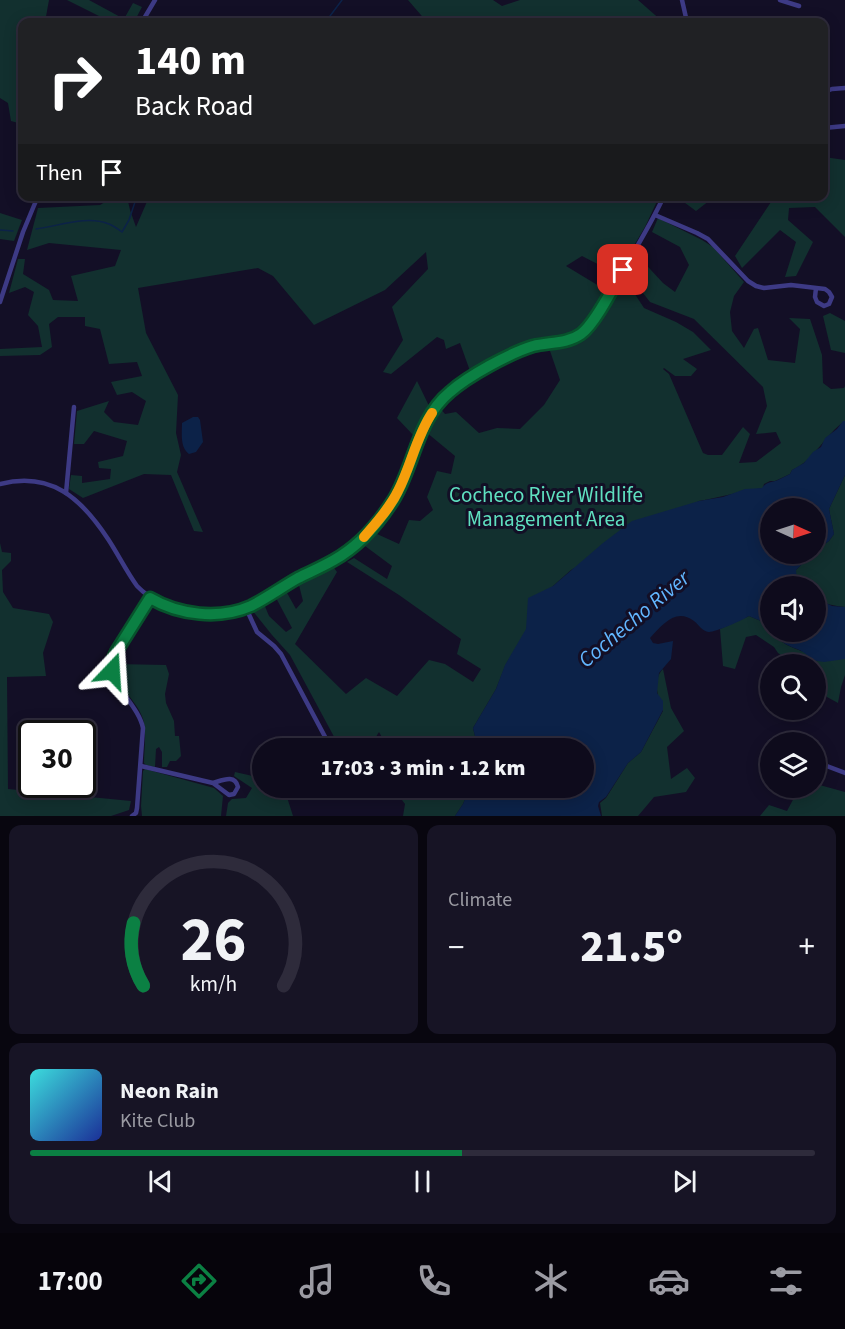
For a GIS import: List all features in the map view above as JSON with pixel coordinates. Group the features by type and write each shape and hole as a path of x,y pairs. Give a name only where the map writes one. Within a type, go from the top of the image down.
{"street":[{"path":"144,18 155,0"},
{"path":"682,0 686,18"},
{"path":"780,0 799,6"},
{"path":"828,90 845,88"},
{"path":"828,128 845,126"},
{"path":"0,302 36,201"},
{"path":"0,484 16,480 35,480 49,483 66,493 93,519 108,538 131,578 150,598 172,608 189,612 228,612 246,608 335,560 364,538 394,498 403,482 423,429 434,409 448,393 517,352 544,343 567,340 585,331 596,316 662,201"},
{"path":"655,215 703,236 748,281 756,286 816,288"},
{"path":"66,493 74,407"},
{"path":"132,816 136,813 137,808 143,725 116,680 112,671 112,661 150,598"},
{"path":"246,608 257,632 278,650 326,738"},
{"path":"283,676 290,672"},
{"path":"141,766 213,783 229,795 234,794 238,787 232,779 213,783"},
{"path":"826,766 845,773"}],"green space":[{"path":"0,0 49,0 46,18 18,18 18,123 11,121 8,103 0,98"},
{"path":"67,0 89,0 122,18 103,18"},
{"path":"408,0 493,0 502,6 520,0 638,0 658,18 424,18"},
{"path":"133,3 142,7 136,18 125,18"},
{"path":"828,158 845,160 845,237 815,207 789,208 788,220 813,242 796,276 785,277 796,242 780,230 742,268 735,256 771,202 763,201 828,201"},
{"path":"107,201 128,201 136,227 147,201 657,201 645,227 617,274 582,256 566,266 604,289 592,315 574,333 550,337 514,348 470,371 460,343 446,349 444,340 437,337 391,374 383,372 403,340 392,307 428,269 426,252 385,290 314,325 273,276 258,268 138,288 146,333 178,395 176,433 181,455 177,472 203,532 194,531 171,475 144,474 83,498 69,489 71,475 82,476 82,483 110,479 111,469 99,468 98,462 123,456 127,441 94,431 84,444 74,444 77,411 109,401 104,412 114,422 138,425 146,401 132,392 117,395 111,382 142,376 137,362 109,364 100,329 85,326 85,317 58,317 49,324 52,347 40,355 0,356 0,349 42,347 38,326 28,315 34,292 25,287 9,293 18,259 25,259 23,274 49,290 53,300 78,301 71,276 115,266 121,250 49,243 27,250 38,208 100,205"},
{"path":"682,201 709,201 696,211"},
{"path":"0,213 22,220 14,241 0,239"},
{"name":"Cocheco River Wildlife Management Area","path":"658,218 702,240 713,247 744,282 734,296 730,312 732,331 744,348 754,329 758,328 768,360 795,363 800,329 789,318 810,319 822,355 823,383 831,389 845,386 845,421 790,474 764,484 763,488 699,501 571,570 553,586 506,664 496,689 473,728 476,738 382,738 379,732 375,738 335,738 290,655 252,610 264,604 269,616 286,632 292,628 275,596 286,591 296,609 303,601 299,585 332,565 337,572 295,644 346,694 366,678 397,696 429,660 445,664 473,682 481,669 457,654 461,639 347,562 354,558 387,579 392,566 365,546 377,534 399,544 409,520 420,521 433,510 427,497 437,471 451,474 455,456 426,432 440,408 445,414 456,412 479,433 497,428 520,429 544,405 560,380 549,348 566,345 580,339 591,330 623,282 629,285 644,308 693,332 711,350 683,359 697,369 691,376 675,376 663,369 669,374 703,453 722,455 743,427 750,434 739,463 756,462 781,443 776,432 756,434 767,406 763,387 694,319 650,302 639,288 630,270 638,256 663,283 675,292 689,265 680,247 652,232"},
{"path":"830,313 845,321 845,353 831,350 823,316"},
{"path":"417,381 430,408 415,437 397,418"},
{"path":"845,475 845,607 826,603 826,576 796,576 796,573 802,564 826,564 826,543 834,534 829,509"},
{"path":"0,543 2,552 11,553 11,561 2,570 3,592 13,608 49,614 53,622 43,653 46,676 7,677 8,789 18,790 18,798 96,798 131,801 129,810 111,816 0,816"},
{"path":"749,616 760,621 760,638 756,635 746,637 735,669 723,666 720,629"},
{"path":"766,642 783,642 812,654 779,654"},
{"path":"826,656 845,659 845,675 838,703 827,697"},
{"path":"115,664 166,665 169,674 165,694 166,703 174,721 175,736 179,736 181,756 176,761 170,761 167,767 162,767 162,752 159,747 156,749 155,767 144,763 143,719 118,678"},
{"path":"663,669 671,708 684,731 667,747 671,779 687,768 695,778 686,792 654,797 638,816 602,816 600,803 606,798 628,763 641,752 663,711 657,684"},
{"path":"145,769 214,788 223,796 221,816 142,816 143,771"},
{"path":"235,772 252,776 252,788 234,776"},
{"path":"826,787 845,792 845,816 760,816 769,805 787,811 794,798 826,798"},
{"path":"252,788 252,798 287,798 293,816 226,816 228,803 232,799 246,798"},
{"path":"400,798 466,798 455,816 403,816 405,804"}],"water":[{"path":"198,417 200,420 203,442 196,452 189,454 183,444 182,423"},
{"name":"Cochecho River","path":"845,421 845,475 829,509 834,534 826,543 826,498 760,498 760,564 802,564 796,570 797,576 760,576 760,621 749,616 709,632 687,617 681,616 670,619 650,638 653,643 658,644 673,641 671,659 659,673 657,693 663,701 663,710 641,752 628,763 606,797 599,802 601,816 455,816 466,798 594,798 594,738 476,738 473,728 496,689 505,665 526,629 528,598 553,586 632,521 745,489 762,488 767,483 790,474 792,470 804,463 813,452 821,447 825,438"},
{"path":"826,603 845,607 845,659 826,662 826,654 806,654 784,643 826,642"}],"waterway":[{"path":"330,16 342,0"},
{"path":"36,229 92,221 109,224 122,232 135,201"},
{"path":"0,230 13,231"}],"slow traffic":[{"path":"364,537 377,522 403,482 415,447 432,413"}],"route":[{"path":"112,671 112,661 116,652 150,598 180,611 209,613 238,610 252,605 347,552 364,538 394,498 403,482 423,429 441,400 456,387 517,352 580,335 591,324 623,270"}]}
